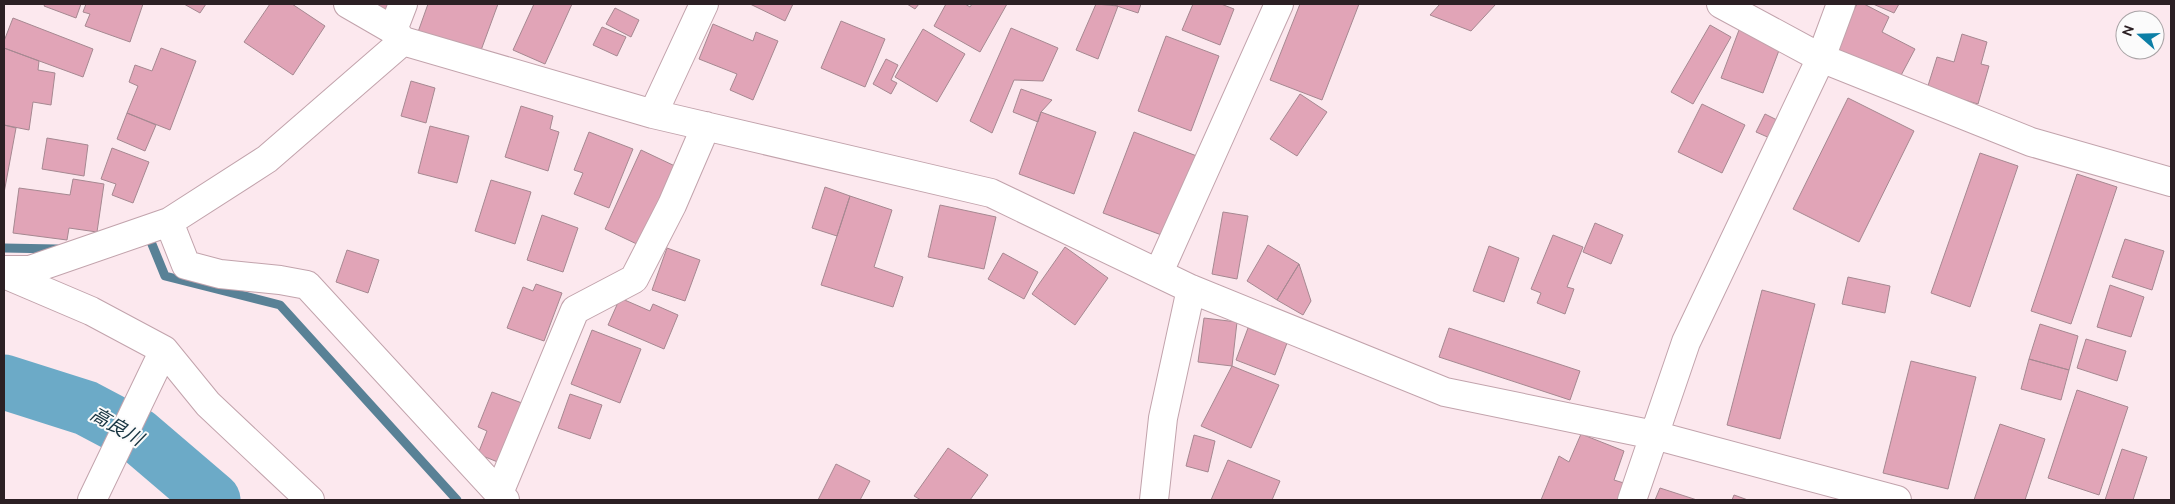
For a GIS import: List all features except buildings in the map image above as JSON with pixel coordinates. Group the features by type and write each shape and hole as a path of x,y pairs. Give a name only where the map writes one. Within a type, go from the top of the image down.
{"street":[{"path":"348,4 398,36 653,114 991,193 1191,289 1445,392 1654,435 1897,500"},
{"path":"4,272 30,270 169,222 267,160 398,36 403,4"},
{"path":"653,114 704,4"},
{"path":"1159,272 1279,4"},
{"path":"1721,4 1821,58 2031,142 2171,182"},
{"path":"1632,500 1686,342 1821,58 1841,4"},
{"path":"169,222 186,264 220,274 280,280 307,285 502,497 575,310 634,279 672,205 706,126"},
{"path":"4,272 91,311 164,350 208,404 310,500"},
{"path":"1154,500 1163,418 1191,289"},
{"path":"92,500 142,392 164,350"}],"waterway":[{"path":"147,232 165,276 280,305 457,500"},
{"path":"4,248 57,249"},
{"name":"高良川","path":"4,382 86,408 137,435 213,500"}]}
